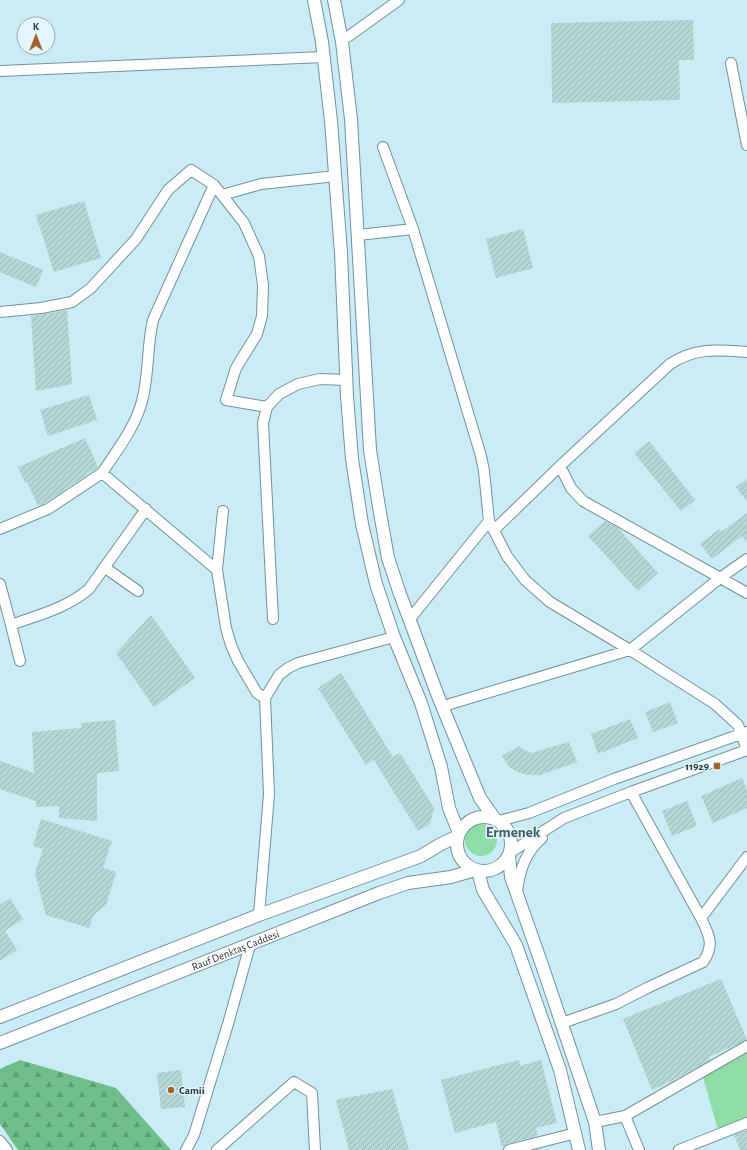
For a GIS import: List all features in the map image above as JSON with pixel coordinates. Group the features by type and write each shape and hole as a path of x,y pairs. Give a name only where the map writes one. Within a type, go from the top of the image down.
{"main road":[{"path":"314,0 324,57 331,121 341,253 352,459 362,524 376,584 394,637 421,703 441,767 449,808 458,835"},
{"path":"334,0 341,39 351,119 370,450 388,558 409,620 480,798 497,820 507,829 511,836 511,877 595,1122 599,1150"},
{"path":"497,820 488,817 474,818 462,827 458,835 457,849 464,863 477,870 486,872 501,866 510,854"},
{"name":"Rauf Denktaş Caddesi","path":"0,1017 259,915 421,856 458,835"},
{"path":"477,870 483,890 516,945 560,1070 579,1150"},
{"name":"Rauf Denktaş Caddesi","path":"0,1043 379,893 408,883 451,877 477,870"}],"street":[{"path":"341,39 349,36 399,0"},
{"path":"0,71 324,57"},
{"path":"731,62 747,145"},
{"path":"383,147 414,229 481,456 489,521 507,556 525,580 550,602 630,650 715,704 738,725 744,733 747,750 564,818 510,854"},
{"path":"0,312 41,308 72,302 91,288 136,239 168,190 191,170 214,185 222,195 244,223 259,256 263,285 262,316 257,334 236,368 226,400 267,407"},
{"path":"222,195 261,184 336,176"},
{"path":"0,529 48,509 102,473 132,426 144,397 150,332 153,320 214,185"},
{"path":"358,235 414,229"},
{"path":"494,530 560,466 677,359 699,351 710,350 747,352"},
{"path":"273,619 263,423 267,407 279,394 298,384 320,379 347,380"},
{"path":"560,466 572,488 583,501 747,593"},
{"path":"102,473 217,570"},
{"path":"11,625 63,607 73,602 89,589 146,509"},
{"path":"223,511 217,570 226,628 238,661 257,693 265,698"},
{"path":"409,620 489,521"},
{"path":"450,704 630,650 720,578 747,559"},
{"path":"104,567 138,591"},
{"path":"0,584 20,661"},
{"path":"259,915 269,794 265,698 279,675 298,663 394,637"},
{"path":"497,820 529,813 614,779 744,733"},
{"path":"562,1024 616,1004 703,962 710,949 708,934 701,918 631,792"},
{"path":"517,892 519,875 533,845 564,818"},
{"path":"701,918 747,857"},
{"path":"186,1150 194,1135 228,1024 250,945"},
{"path":"595,1122 625,1116 747,1046"},
{"path":"217,1150 294,1082 312,1093 315,1150"},
{"path":"625,1116 639,1150"},
{"path":"679,1150 747,1123"},
{"path":"509,1150 576,1133"},
{"path":"0,1141 6,1150"}],"green space":[{"path":"478,824 484,824 494,831 497,840 496,846 490,853 484,856 478,856 468,849 465,843 465,837 472,827"},
{"path":"747,1052 747,1119 718,1130 703,1077"},
{"path":"20,1060 116,1088 171,1150 18,1150 0,1124 0,1069"}],"building":[{"path":"693,20 694,60 679,60 680,100 552,103 551,23"},
{"path":"84,201 101,258 54,272 36,215"},
{"path":"523,229 533,268 496,278 486,239"},
{"path":"0,252 43,270 36,287 0,272"},
{"path":"67,310 72,384 36,391 31,316"},
{"path":"89,395 97,420 48,436 40,410"},
{"path":"85,438 98,467 45,503 38,506 18,467"},
{"path":"649,441 695,500 681,511 634,453"},
{"path":"747,479 747,502 736,487"},
{"path":"747,513 747,543 742,536 712,559 700,544 719,529 721,532"},
{"path":"605,521 618,528 658,573 638,591 588,536"},
{"path":"151,615 195,678 154,707 116,653"},
{"path":"341,673 393,757 400,753 434,808 430,824 418,831 374,760 366,765 318,688"},
{"path":"670,702 678,723 653,732 645,712"},
{"path":"630,719 638,738 598,754 591,734"},
{"path":"115,720 119,771 97,773 97,821 59,818 59,806 36,807 36,801 0,789 0,761 34,773 32,732 82,728 81,723"},
{"path":"569,742 577,762 540,775 528,775 518,772 509,767 502,756 519,746 531,753"},
{"path":"742,778 747,790 747,808 713,823 701,796"},
{"path":"687,801 697,826 672,836 662,811"},
{"path":"41,819 112,841 103,868 116,872 106,905 93,916 89,928 46,915 35,873 43,849 33,846"},
{"path":"10,898 23,919 5,931 17,950 0,961 0,905"},
{"path":"721,979 747,1040 709,1057 710,1060 652,1090 623,1019"},
{"path":"519,1060 520,1066 541,1060 557,1123 536,1128 538,1136 507,1144 502,1147 496,1122 455,1133 441,1080"},
{"name":"Camii","path":"181,1070 185,1107 161,1109 157,1073"},
{"path":"392,1089 409,1150 349,1150 336,1100"},
{"path":"747,1130 747,1150 740,1150 734,1135"}],"place":[{"name":"11929","path":"717,766"},
{"name":"Camii","path":"171,1090"}],"district":[{"name":"Ermenek","path":"513,832"}]}
